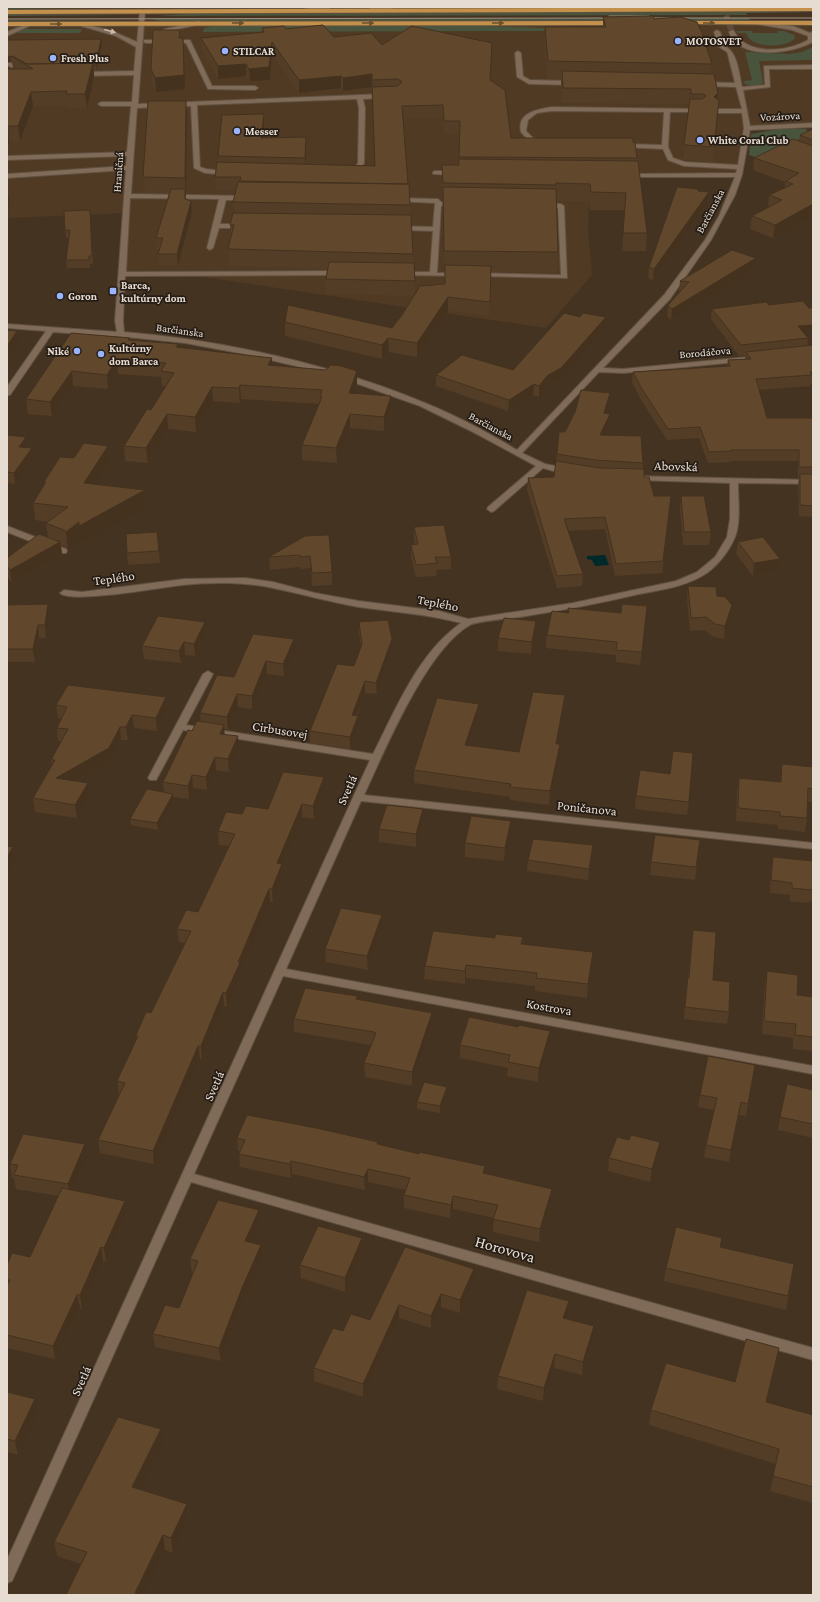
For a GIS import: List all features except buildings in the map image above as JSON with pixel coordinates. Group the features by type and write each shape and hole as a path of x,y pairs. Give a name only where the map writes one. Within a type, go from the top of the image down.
{"main road":[{"path":"7,12 813,9"},
{"path":"7,24 624,23"},
{"path":"679,23 813,23"}],"street":[{"path":"297,11 329,7"},
{"path":"370,7 403,11"},
{"path":"566,10 592,7"},
{"path":"624,7 654,10"},
{"name":"Hraničná","path":"121,334 119,321 127,196 142,11"},
{"path":"732,32 737,42 763,50 778,51 800,48 811,41 812,34 793,28 758,23"},
{"path":"7,34 31,24"},
{"path":"77,24 122,35 131,39 140,47 146,41 167,30 199,24"},
{"name":"Barčianska","path":"7,326 156,338 236,350 283,359 392,392 433,409 518,453 667,297 708,240 732,196 739,175 747,128 745,111 731,55 729,51 722,47 717,32"},
{"path":"146,41 188,41 210,88 255,88"},
{"path":"518,53 520,77 529,82 582,84"},
{"path":"9,64 29,74"},
{"path":"694,84 739,87 768,86 769,84 766,67 813,67"},
{"path":"74,74 108,76 138,73"},
{"path":"102,104 194,104 392,96"},
{"path":"346,174 352,173 358,169 361,163 362,108 360,97"},
{"path":"194,104 198,168 205,171 238,173"},
{"path":"550,143 531,139 523,131 523,122 528,115 540,110 552,108 700,110"},
{"path":"667,110 665,147 670,159 684,164 740,167"},
{"path":"717,111 745,111"},
{"name":"Vozárova","path":"747,128 813,124"},
{"path":"618,146 665,147"},
{"path":"7,158 130,154"},
{"path":"7,176 129,168"},
{"path":"435,173 459,173"},
{"path":"616,175 739,175"},
{"path":"127,196 255,198"},
{"path":"210,248 223,198"},
{"path":"390,200 438,201 438,204 461,204"},
{"path":"433,275 438,204"},
{"path":"472,275 565,277 562,206 538,205"},
{"path":"216,226 255,226"},
{"path":"389,228 436,229"},
{"path":"123,274 345,273"},
{"path":"393,274 464,275"},
{"path":"7,393 51,330"},
{"name":"Borodáčova","path":"598,370 623,370 766,357"},
{"path":"518,453 549,468 574,472"},
{"path":"491,509 542,465"},
{"name":"Abovská","path":"629,477 668,480 813,482"},
{"name":"Teplého","path":"64,593 82,595 184,582 245,581 273,585 344,602 439,614 468,622 573,606 679,583 700,574 718,559 731,537 734,519 734,480"},
{"path":"7,529 63,551"},
{"name":"Svetlá","path":"7,1576 376,758 417,679 429,661 452,634 468,622"},
{"path":"153,778 208,674"},
{"name":"Cirbusovej","path":"180,727 376,758"},
{"name":"Poničanova","path":"359,798 813,846"},
{"name":"Kostrova","path":"280,972 813,1070"},
{"name":"Horovova","path":"188,1177 813,1354"}],"shaded area":[{"path":"7,7 813,7 813,9 7,12"},
{"path":"813,23 813,125 747,128 739,175 602,174 589,204 588,231 592,275 546,328 191,275 123,274 126,213 8,218 7,24"}],"green space":[{"path":"7,7 159,7 7,9"},
{"path":"813,12 746,13 747,15 159,16 184,14"},
{"path":"7,14 124,15 7,16"},
{"path":"749,18 750,21 160,21 150,19"},
{"path":"7,20 128,20 7,21"},
{"path":"216,26 486,26 546,28 548,31 203,32 204,28"},
{"path":"24,29 82,29 80,33 14,33"},
{"path":"736,31 778,33 777,31 784,31 794,35 795,38 786,44 774,46 756,43 750,39 746,33 738,33"},
{"path":"813,47 813,60 759,61 763,83 756,86 745,84 744,81 752,80 745,52 789,54 802,52"},
{"path":"780,129 806,129 809,134 781,148 770,162 749,155 751,134"}],"water":[{"path":"605,555 609,565 595,566 592,560 587,559 587,556"}],"tunnel":[{"path":"723,7 732,32"}],"tram line":[{"path":"609,16 649,16"},
{"path":"7,19 615,18"},
{"path":"643,18 813,18"}],"place":[{"name":"MOTOSVET","path":"678,41"},
{"name":"STILCAR","path":"225,51"},
{"name":"Fresh Plus","path":"53,58"},
{"name":"Messer","path":"237,131"},
{"name":"White Coral Club","path":"700,140"},
{"name":"Barca, kultúrny dom","path":"113,291"},
{"name":"Goron","path":"60,296"},
{"name":"Niké","path":"77,351"},
{"name":"Kultúrny dom Barca","path":"101,354"}]}
